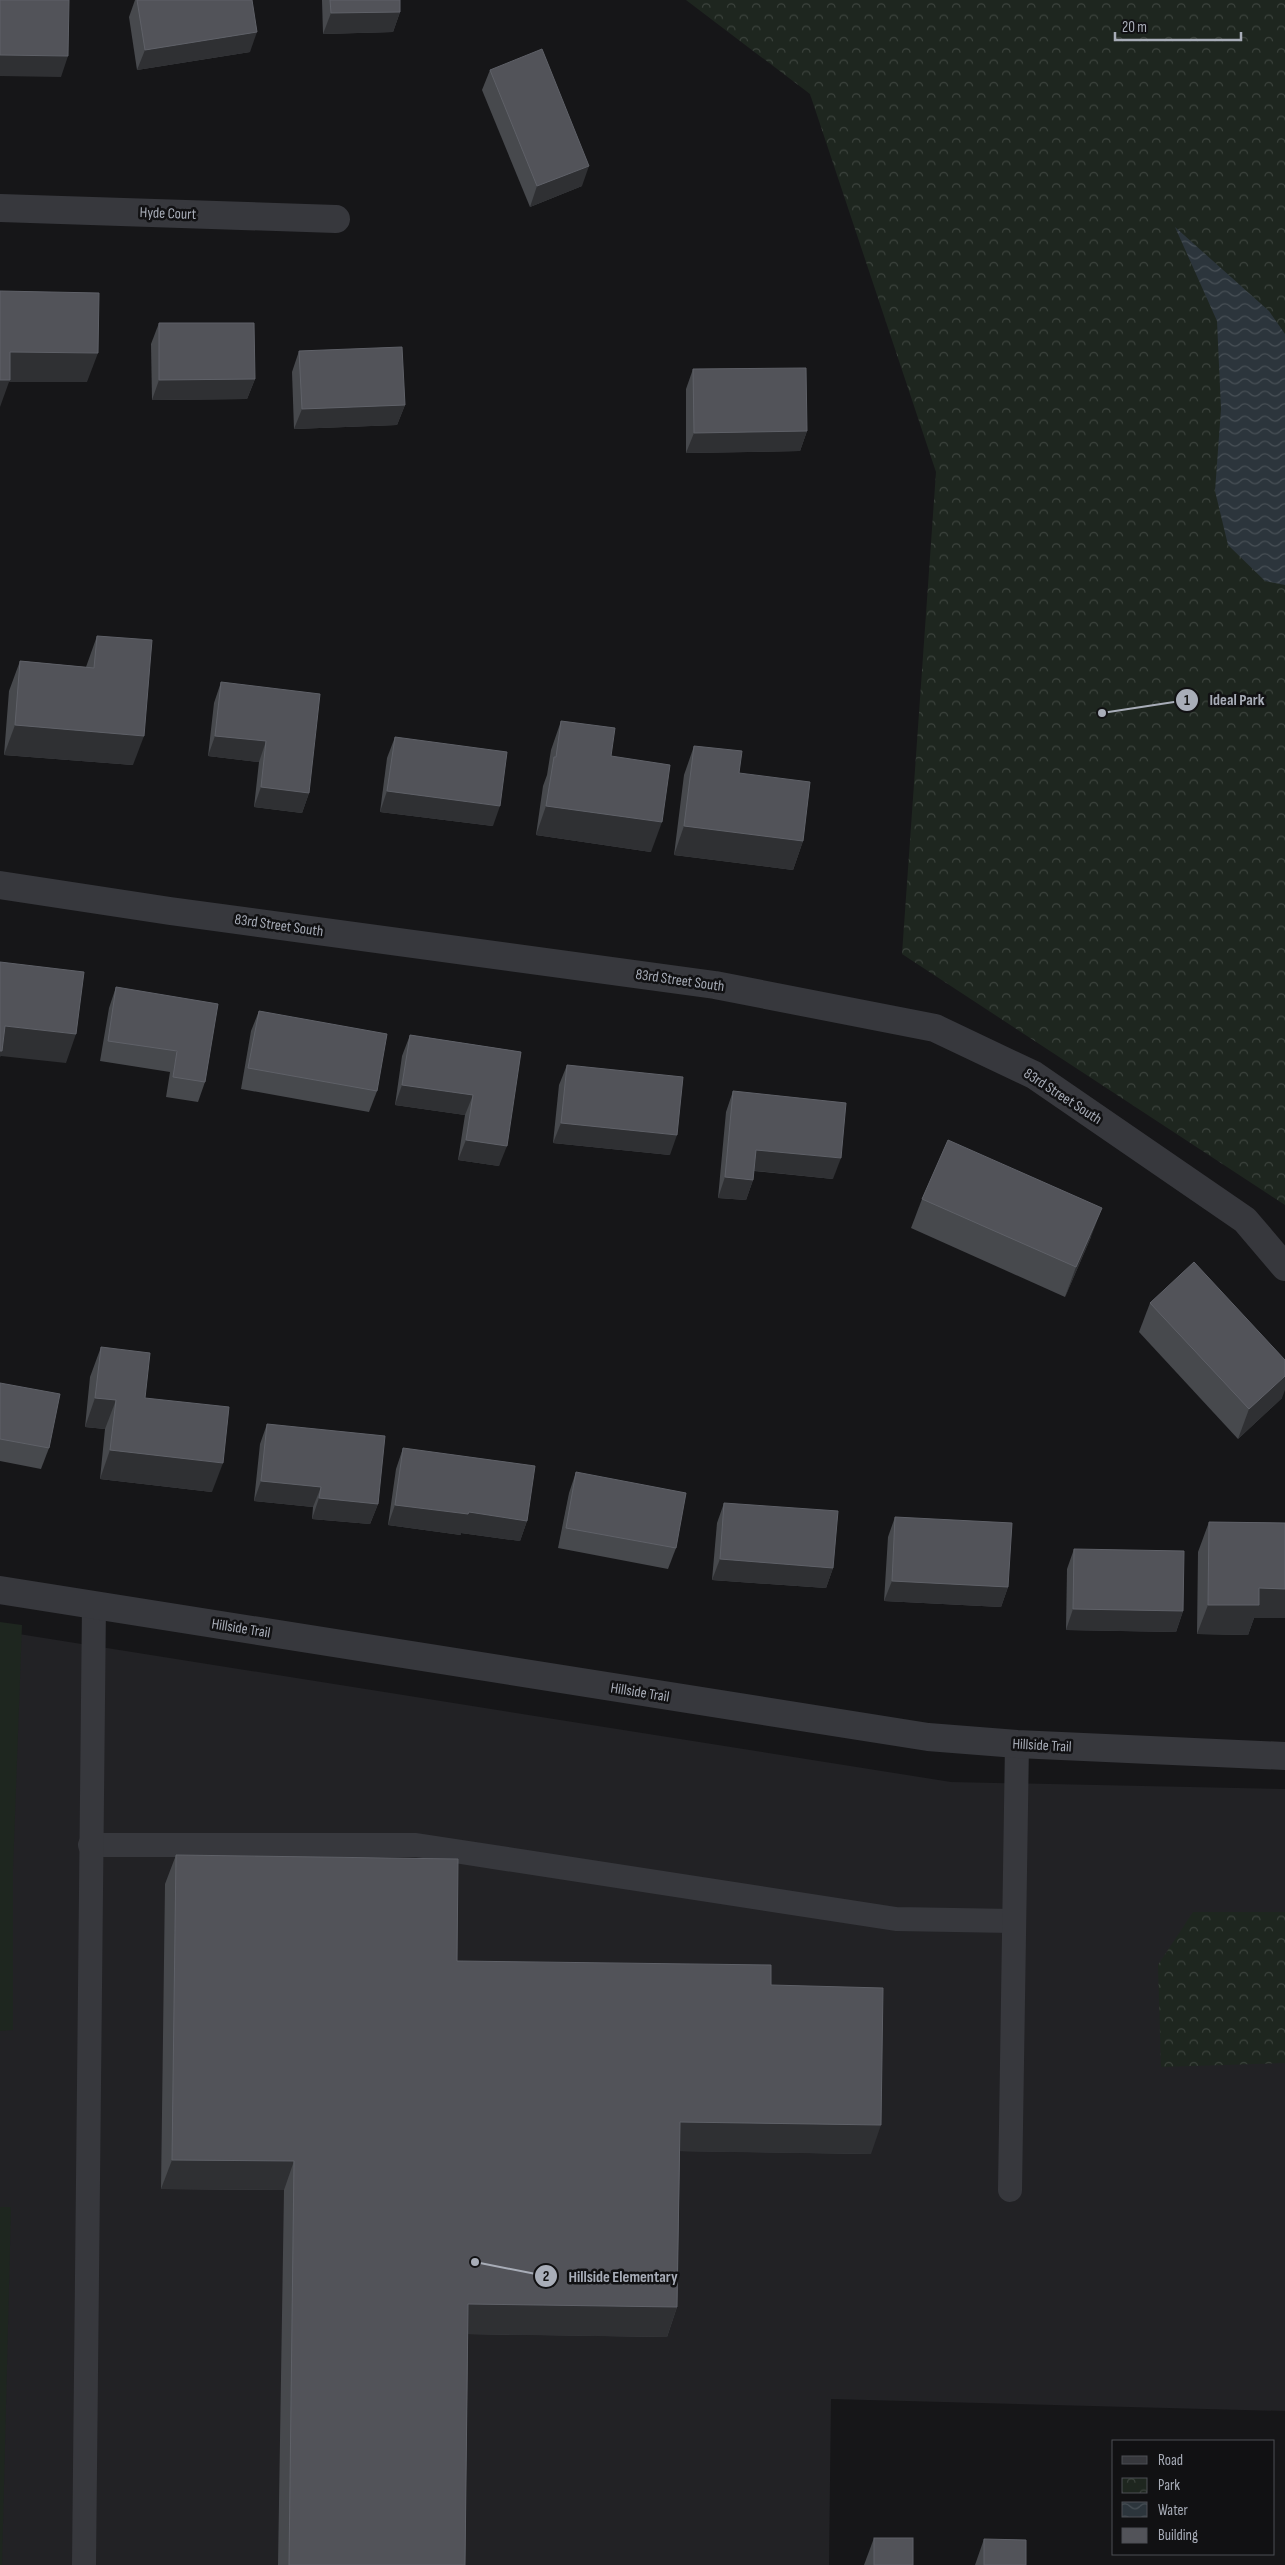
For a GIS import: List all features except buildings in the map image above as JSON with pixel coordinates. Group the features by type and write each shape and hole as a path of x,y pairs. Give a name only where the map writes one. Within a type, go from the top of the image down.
{"street":[{"name":"Hyde Court","path":"0,208 336,219"},
{"name":"83rd Street South","path":"0,885 180,912 715,985 935,1028 1034,1075 1245,1220 1285,1267"},
{"name":"Hillside Trail","path":"0,1590 854,1727 928,1737 1017,1744 1285,1756"}],"lane":[{"path":"84,2565 94,1604"},
{"path":"1010,2190 1017,1744"},
{"path":"90,1845 416,1845 896,1919 1013,1921"}],"shaded area":[{"path":"0,1631 951,1782 1285,1789 1285,2411 831,2399 829,2565 0,2565"}],"green space":[{"path":"686,0 1285,0 1285,1205 902,954 936,472 810,94"},
{"path":"0,1622 22,1625 13,1870 13,2030 0,2031"},
{"path":"1193,1912 1285,1912 1285,2063 1161,2067 1158,1965"},
{"path":"0,2207 11,2207 2,2565 0,2565"}],"water":[{"path":"1175,227 1269,311 1285,334 1285,585 1265,581 1228,545 1215,491 1221,409 1217,321"}],"place":[{"name":"Ideal Park","path":"1102,713"},
{"name":"Hillside Elementary","path":"475,2262"}]}
